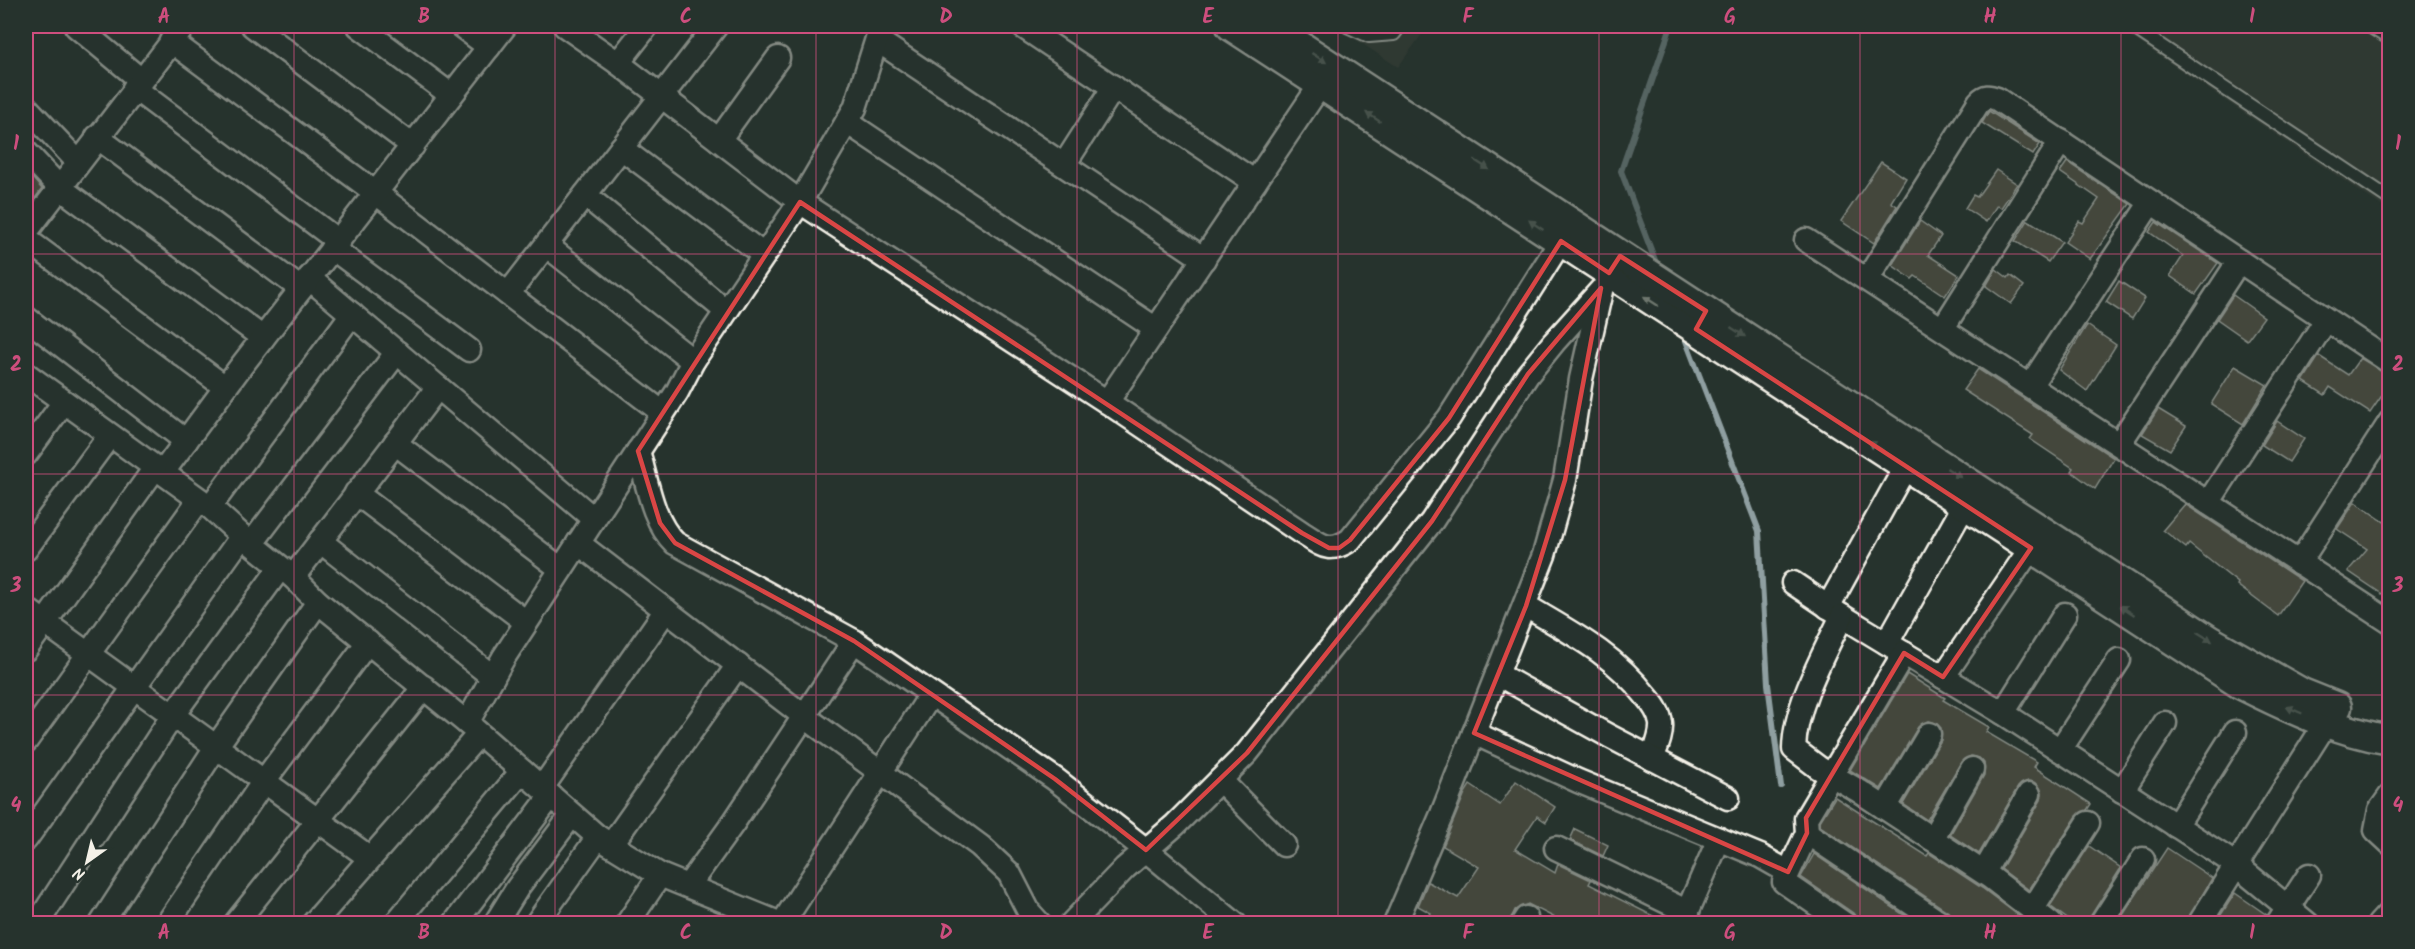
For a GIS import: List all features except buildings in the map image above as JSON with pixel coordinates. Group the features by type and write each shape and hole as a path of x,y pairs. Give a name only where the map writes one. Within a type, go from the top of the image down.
{"street":[{"path":"76,26 138,84 335,245 469,350"},
{"path":"253,26 413,146"},
{"path":"359,26 452,95"},
{"path":"461,26 489,47"},
{"path":"26,649 159,470 186,441 225,387 505,26"},
{"path":"566,26 800,202 1107,402 1302,533 1329,548 1339,548 1350,540 1449,418 1561,241"},
{"path":"618,63 647,26"},
{"path":"508,294 716,26"},
{"path":"1022,26 1255,182"},
{"path":"1231,26 1561,241 1693,315 2209,640 2302,693 2361,716 2390,720"},
{"path":"1270,26 1616,273"},
{"path":"26,232 178,33 376,193 663,413"},
{"path":"313,924 370,858 473,728 493,677 526,622 663,413 693,361 800,202 847,122 855,108 879,33 1064,165 1204,259"},
{"path":"718,140 778,58"},
{"path":"1107,402 1321,84"},
{"path":"1064,165 1114,87"},
{"path":"1868,278 1983,97 1989,96 2061,141 2390,362"},
{"path":"26,107 78,162"},
{"path":"847,122 1156,329"},
{"path":"97,137 352,314 594,519"},
{"path":"1943,328 2061,141"},
{"path":"621,148 764,255"},
{"path":"26,152 59,187 263,338"},
{"path":"585,195 726,311"},
{"path":"2030,386 2151,202"},
{"path":"26,239 225,387"},
{"path":"1806,240 1868,278 2390,622"},
{"path":"546,245 693,361"},
{"path":"2119,444 2239,261"},
{"path":"1395,924 1526,606 1544,555 1565,480 1581,379 1616,273"},
{"path":"1071,924 1247,753 1432,521 1528,374 1616,273"},
{"path":"26,741 204,504 352,314"},
{"path":"1693,315 1906,466 2240,684 2294,711 2326,723 2358,734 2390,740"},
{"path":"26,318 186,441"},
{"path":"2208,502 2326,320"},
{"path":"26,839 134,687 247,540 397,352"},
{"path":"26,374 204,504 605,841 660,875 781,924 930,696"},
{"path":"37,924 173,715 286,572 320,541 438,387"},
{"path":"26,454 64,402"},
{"path":"2299,563 2390,422"},
{"path":"26,549 110,435"},
{"path":"395,442 561,569"},
{"path":"638,451 660,523 675,543 854,641 930,696 1055,779 1235,924"},
{"path":"1906,466 1835,611 1795,729 1794,749 1831,776 1984,872 2039,918 2088,823"},
{"path":"356,493 526,622"},
{"path":"1845,924 1784,882 1807,833 1806,818 1831,776 1965,504"},
{"path":"320,541 493,677"},
{"path":"578,543 804,716 980,846 1009,873 1029,912 1040,924"},
{"path":"1943,677 2031,548"},
{"path":"1793,583 2003,713 2235,864 2283,915 2308,924"},
{"path":"101,924 216,747 318,602"},
{"path":"1526,606 1597,648 1619,665 1637,685 1655,708 1661,721 1661,733 1652,759"},
{"path":"26,609 370,858"},
{"path":"454,924 546,792 666,610"},
{"path":"2003,713 2065,614"},
{"path":"688,886 854,641"},
{"path":"167,924 264,781 368,642"},
{"path":"2060,750 2119,660"},
{"path":"536,924 605,841 738,665"},
{"path":"1497,674 1728,798"},
{"path":"236,924 424,687"},
{"path":"2122,791 2164,723"},
{"path":"2199,924 2326,723"},
{"path":"2176,826 2235,732"},
{"path":"1474,733 1578,781 1760,856 1788,872"},
{"path":"1885,808 1929,734"},
{"path":"1932,839 1972,769"},
{"path":"395,924 522,771"},
{"path":"1220,780 1284,845"},
{"path":"1984,872 2029,794"},
{"path":"2390,796 2380,810 2376,830 2390,843"},
{"path":"495,924 518,887 572,815"},
{"path":"1807,833 1942,924"},
{"path":"1556,848 1685,918 1719,839"},
{"path":"2101,924 2143,859"},
{"path":"627,924 660,875"},
{"path":"2283,915 2309,875"},
{"path":"2379,924 2390,912"}],"lane":[{"path":"1347,26 1368,36 1394,34 1400,26"},
{"path":"2131,26 2390,199"},
{"path":"2369,26 2390,39"}],"highlighted area":[{"path":"800,202 1302,533 1329,548 1339,548 1350,540 1449,418 1561,241 1609,273 1620,256 1706,311 1696,329 2031,548 1943,677 1904,653 1806,818 1807,833 1788,872 1474,733 1526,606 1565,480 1601,288 1528,374 1432,521 1247,753 1146,850 1055,779 854,641 675,543 660,523 638,451"}],"shaded area":[{"path":"1335,26 1428,26 1398,67"},
{"path":"2115,26 2389,26 2389,211"}],"waterway":[{"path":"1658,268 1621,171 1671,26"},
{"path":"1683,333 1759,531 1768,684 1781,786"}]}
